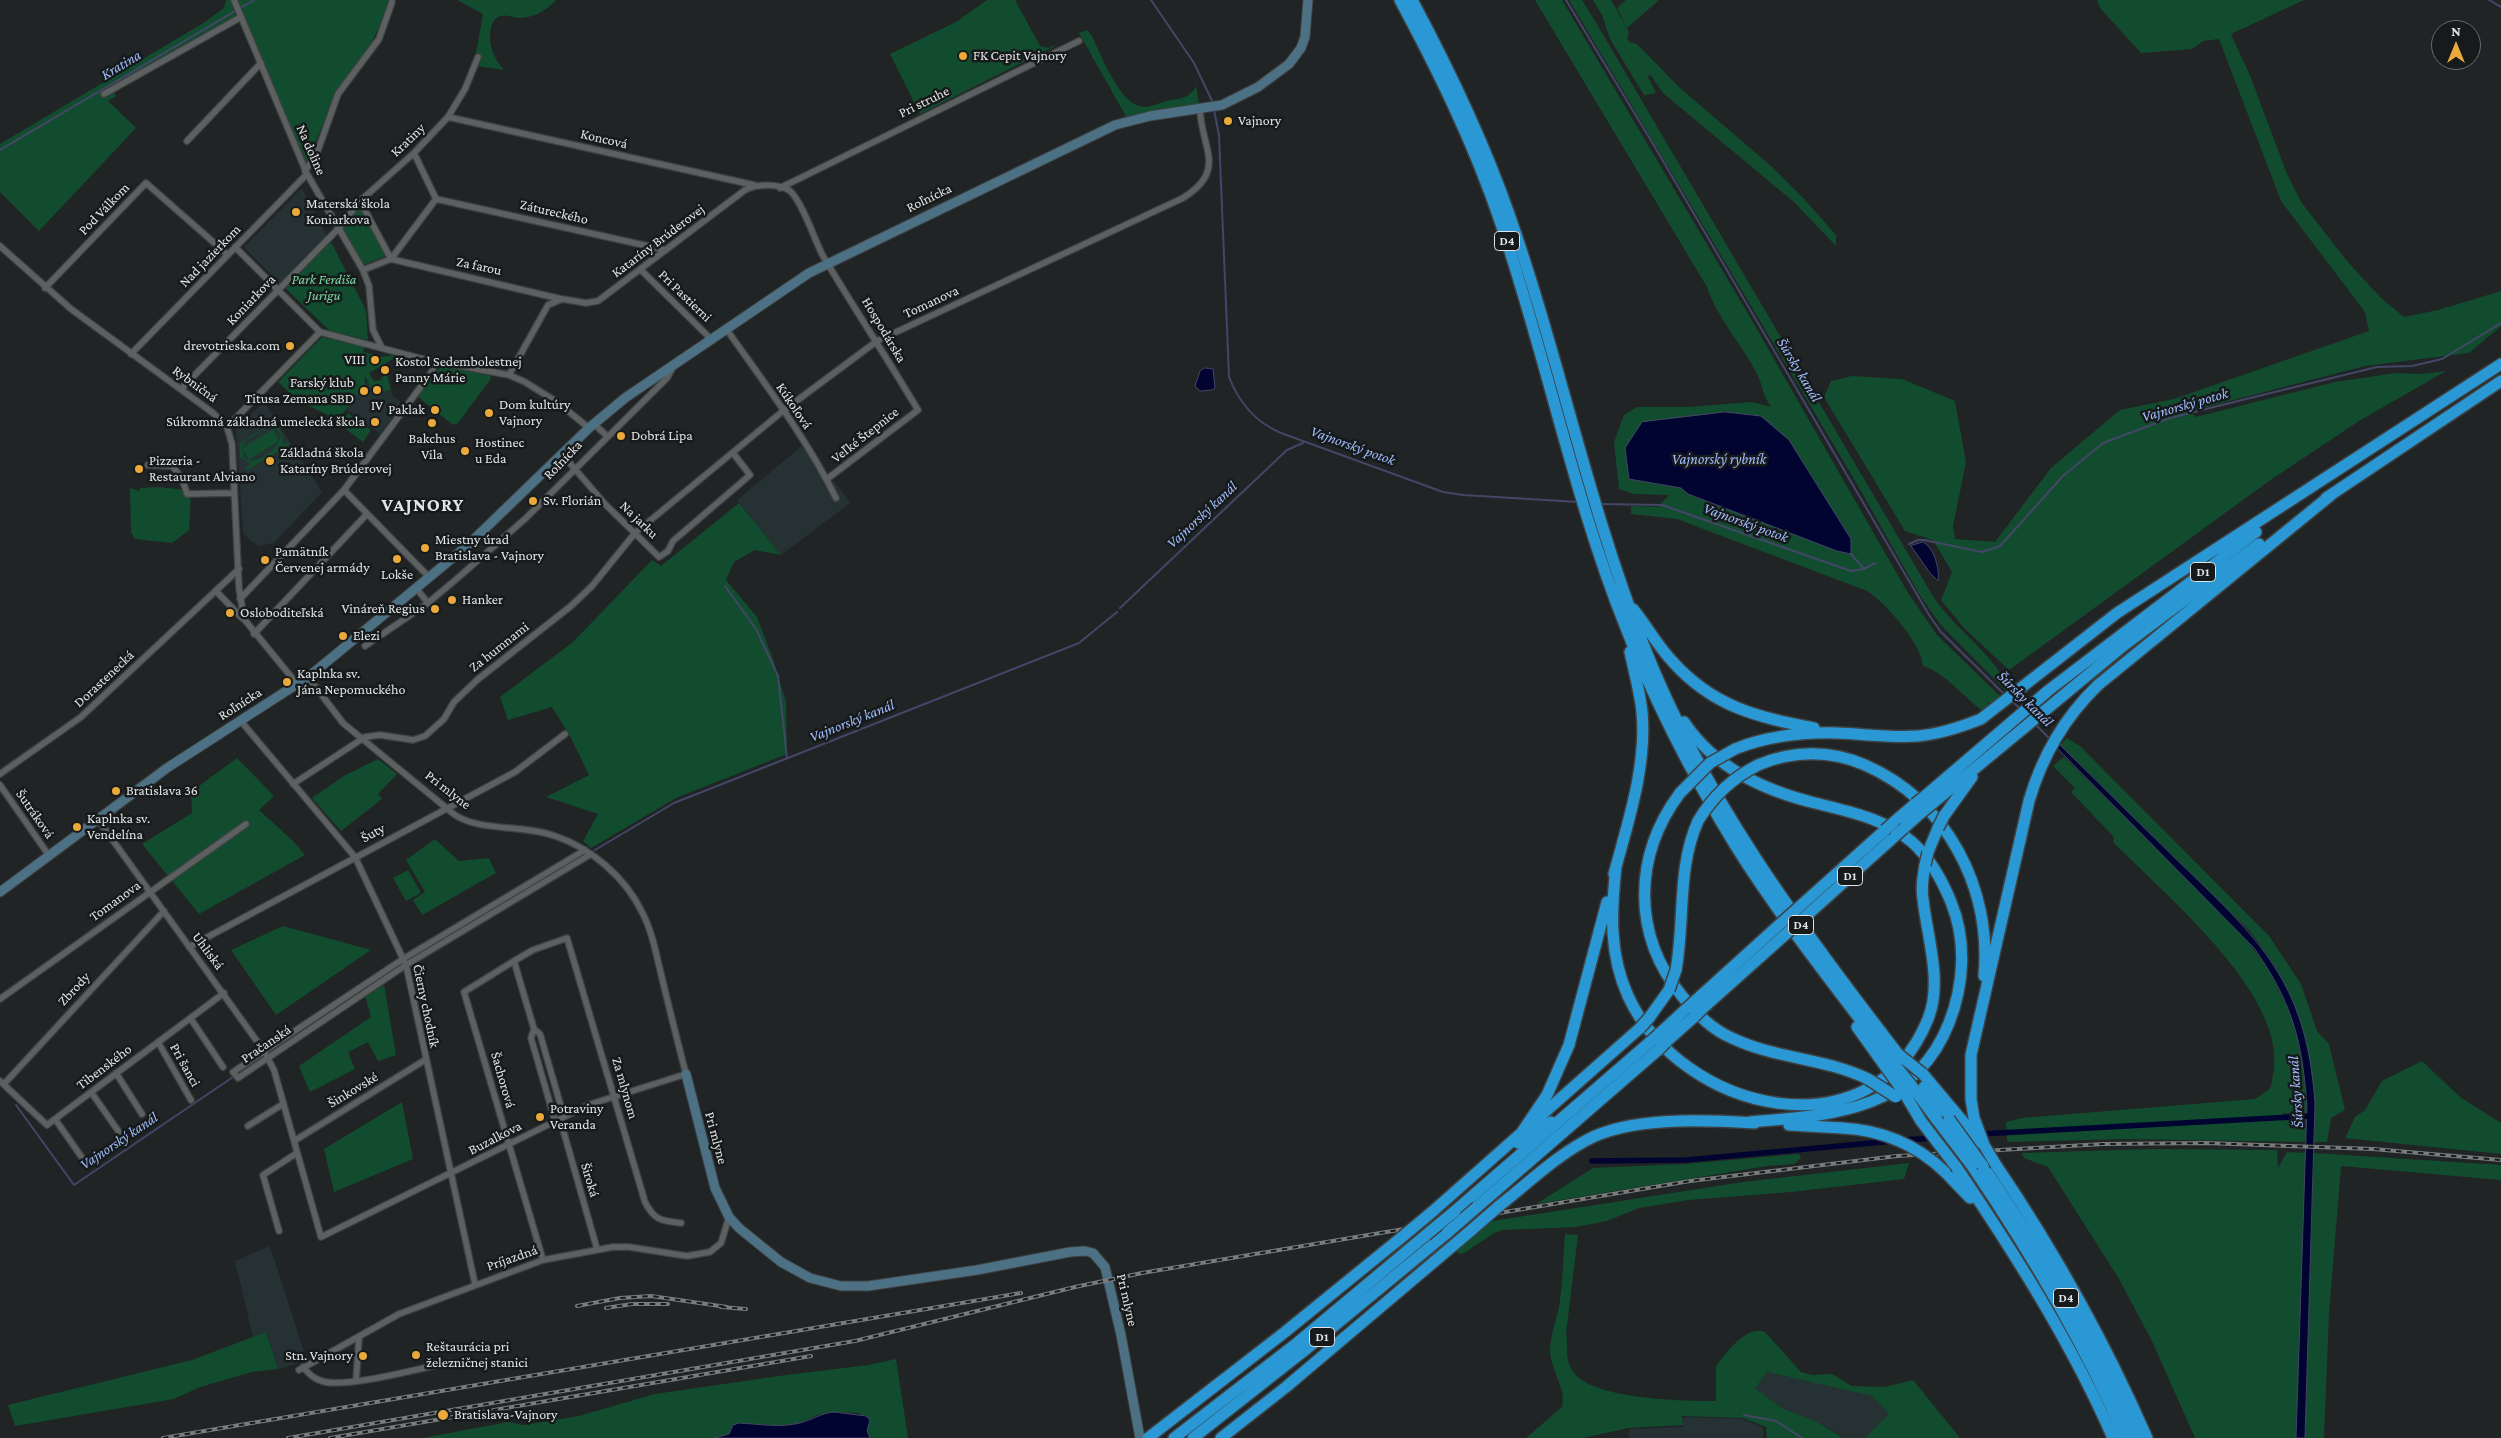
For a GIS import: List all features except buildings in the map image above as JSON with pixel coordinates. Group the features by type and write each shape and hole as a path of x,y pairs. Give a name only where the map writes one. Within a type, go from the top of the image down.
{"highway":[{"name":"D4","path":"1400,0 1456,110 1500,219 1625,626 1654,694 1707,795 1736,845 1807,950 1937,1120 1978,1166 2047,1264 2144,1436"},
{"name":"D4","path":"1412,0 1464,104 1509,215 1586,494"},
{"name":"D1","path":"1193,1438 1305,1350 1477,1208 1604,1098 1658,1042 1894,829 2053,694 2220,558 2359,457 2501,364"},
{"name":"D1","path":"2053,694 2331,494 2501,382"},
{"path":"1910,1085 1868,1079 1840,1067 1776,1054 1733,1039 1715,1029 1703,1018 1667,977 1651,944 1644,897 1646,870 1655,834 1680,793 1699,772 1735,749 1767,738 1836,733 1918,736 1957,728 1981,719 2117,612 2359,457"},
{"path":"2144,1436 2108,1354 2075,1291 2028,1212 1984,1145 1974,1118 1970,1100 1970,1068 1981,1012 2035,778 2049,748 2073,712 2098,685 2331,494"},
{"name":"D4","path":"1593,517 1662,690 1714,790 1759,864 1816,945 1891,1060"},
{"path":"1628,602 1672,661 1710,694 1752,715 1836,733"},
{"path":"1522,1132 1547,1095 1570,1044 1633,797 1642,743 1642,712 1625,626"},
{"path":"1662,690 1701,743 1728,767 1746,778 1790,797 1875,819 1912,842 1935,871 1945,889 1960,931 1961,981 1956,1005 1935,1050 1907,1081 1883,1098 1850,1110 1819,1116 1750,1122"},
{"path":"1616,867 1611,913 1615,959 1629,998 1643,1023 1657,1041 1706,1080 1748,1097 1794,1104 1838,1100 1872,1088 1900,1066 1917,1042 1929,1017 1933,991 1932,962 1922,899 1928,852 1944,816 2000,739"},
{"path":"1148,1438 1285,1332 1432,1212 1640,1028 1668,990 1676,970 1680,946 1685,864 1689,841 1698,821 1719,792 1738,777 1758,765 1784,756 1806,754 1828,755 1854,761 1879,771 1905,786 1926,804 1945,828 1958,851 1978,898 1985,941 1981,1012"},
{"name":"D1","path":"1174,1438 1297,1343 1586,1099 1658,1042"},
{"path":"1891,1060 1910,1085 1921,1121 1951,1170 1991,1219 2065,1339 2113,1438"},
{"name":"D4","path":"1910,1085 1954,1119 2009,1221 2058,1302 2125,1438"},
{"path":"1499,1206 1604,1098"},
{"path":"1484,1166 1586,1099"},
{"path":"1954,1119 1984,1145"},
{"path":"1221,1438 1286,1387 1499,1206 1561,1156 1586,1140 1620,1128 1654,1123 1750,1122 1868,1130 1898,1139 1951,1170"}],"street":[{"name":"Roľnícka","path":"0,892 99,821 146,783 308,677 467,546 592,426 644,385 802,278 828,263 1115,124 1136,118 1211,107 1249,93 1289,64 1301,48 1305,37 1308,0"},
{"name":"Na doline","path":"235,2 306,173 363,270 369,286 374,330 381,346"},
{"name":"Nad jazierkom","path":"131,354 306,173 317,153 338,94 379,39 392,2"},
{"path":"104,94 240,15"},
{"name":"Pri struhe","path":"780,188 1079,41"},
{"name":"Kratiny","path":"339,228 360,201 414,153 448,117 465,89 478,57"},
{"path":"187,141 261,63"},
{"name":"Tomanova","path":"635,533 783,411 877,341 1183,198 1199,188 1206,176 1210,156 1200,121 1211,107"},
{"name":"Koncová","path":"448,117 754,185"},
{"path":"363,270 391,258 436,199 414,153"},
{"name":"Pod Válkom","path":"45,288 146,183 228,255"},
{"path":"754,185 789,191 796,199 828,263"},
{"name":"Kataríny Brúderovej","path":"562,299 592,304 641,270 754,185"},
{"name":"Zátureckého","path":"436,199 666,250"},
{"path":"360,201 391,258"},
{"name":"Koniarkova","path":"181,389 339,228"},
{"name":"Rybničná","path":"0,246 45,288 131,354 220,418 227,427"},
{"path":"235,247 320,332 381,346 436,362 509,375 526,382 606,436"},
{"name":"Za farou","path":"391,258 562,299"},
{"name":"Hospodárska","path":"828,263 918,410"},
{"name":"Pri Pastierni","path":"641,270 712,340"},
{"path":"509,375 548,305 547,294"},
{"path":"548,305 562,299"},
{"name":"Kúkoľová","path":"727,330 783,411 827,479 836,498"},
{"path":"244,619 240,599 232,444 227,427 320,332"},
{"path":"240,599 344,490 431,373 436,362"},
{"name":"Roľnícka","path":"365,646 428,602 526,518 606,436 667,378 673,367"},
{"path":"644,385 651,387 652,393"},
{"name":"Veľké Štepnice","path":"827,479 918,410"},
{"name":"Na jarku","path":"562,454 612,511 659,557 668,550 673,541 750,475 733,453"},
{"path":"148,465 172,466 182,478 187,494 234,493"},
{"path":"344,490 429,577"},
{"path":"254,634 367,514"},
{"name":"Za humnami","path":"363,739 380,735 413,740 424,736 444,719 454,702 477,680 585,593 635,533"},
{"name":"Dorastenecká","path":"0,774 81,717 238,569"},
{"path":"416,588 428,602"},
{"path":"216,591 244,619 254,634 297,684"},
{"name":"Pri mlyne","path":"308,677 343,723 468,823 536,830 558,837 591,854 625,887 645,918 653,941 715,1188 729,1217 739,1228 781,1262 810,1278 841,1286 887,1284 1070,1252 1084,1251 1093,1253 1105,1267 1121,1335 1140,1438"},
{"name":"Čierny chodník","path":"240,720 356,856 404,962 475,1284"},
{"name":"Šuty","path":"190,947 515,772 565,734"},
{"path":"293,784 363,739"},
{"name":"Šutráková","path":"0,785 50,857"},
{"name":"Uhliská","path":"99,821 224,993 268,1058 274,1070 321,1237"},
{"name":"Tomanova","path":"0,999 246,824"},
{"name":"Pračanská","path":"585,850 404,962 233,1072 238,1078 404,962 591,854"},
{"name":"Zbrody","path":"2,1082 164,911"},
{"name":"Za mlynom","path":"514,961 533,950 567,938 645,1202 651,1214 658,1220 681,1223"},
{"name":"Široká","path":"514,961 534,1029 540,1034 560,1119 597,1249"},
{"name":"Šachorová","path":"514,961 464,992 543,1260"},
{"name":"Tibenského","path":"55,1119 224,993"},
{"path":"191,1018 223,1068"},
{"name":"Široká","path":"534,1029 531,1038 560,1119"},
{"name":"Pri šanci","path":"158,1042 190,1100"},
{"name":"Šinkovské","path":"294,1141 425,1060"},
{"path":"116,1073 142,1114"},
{"name":"Buzalkova","path":"321,1237 451,1175 560,1119 614,1096 686,1074"},
{"path":"2,1082 47,1125 55,1119 82,1159"},
{"path":"91,1092 119,1132"},
{"path":"248,1126 283,1104"},
{"path":"279,1231 263,1175 297,1154"},
{"name":"Príjazdná","path":"356,1381 323,1382 301,1368 359,1338 399,1314 543,1260 597,1249 629,1247 687,1256 702,1254 716,1248 721,1243 729,1217"},
{"path":"359,1338 356,1381 451,1362"}],"shaded area":[{"name":"Materská škola Koniarkova","path":"302,188 327,236 280,283 244,247"},
{"path":"367,382 387,392 391,390 393,396 403,403 380,434 346,409"},
{"name":"Základná škola Kataríny Brúderovej","path":"264,402 322,492 274,543 260,546 252,542 243,533 236,429"},
{"path":"802,446 823,478 835,482 850,503 781,555 737,500"},
{"path":"270,1246 307,1361 278,1369 266,1332 253,1337 235,1261"},
{"path":"1767,1372 1872,1396 1889,1414 1865,1438 1844,1438 1817,1422 1782,1408 1754,1387"},
{"path":"1683,1417 1743,1419 1763,1428 1763,1438 1629,1438 1629,1429 1683,1427"}],"green space":[{"path":"226,0 231,0 236,16 111,88 116,96 108,101 136,128 39,231 0,192 0,144 205,22 224,8"},
{"path":"237,0 393,0 367,51 335,96 306,164"},
{"path":"457,0 556,0 549,7 535,15 525,18 503,16 493,22 490,34 491,48 504,70 477,66 480,57 476,53 483,14"},
{"name":"FK Cepit Vajnory","path":"987,0 1015,0 1040,46 1048,48 1059,44 920,114 890,54 956,22"},
{"path":"1535,0 1562,0 1747,312 1908,593 1937,635 2002,698 1992,705 1986,700 1990,706 1983,711 1939,674 1923,666 1916,646 1901,624 1893,614 1867,591 1677,519 1631,514 1631,506 1658,507 1669,495 1634,494 1619,489 1614,442 1624,415 1637,407 1689,407 1752,402 1771,407 1756,372 1723,320 1707,287","holes":["1725,412 1761,416 1789,440 1851,539 1851,553 1837,551 1688,494 1681,488 1629,479 1625,448 1687,418"]},
{"path":"1569,0 1582,0 1595,21 1934,598 1989,658 2013,692 2009,694 1940,624 1919,594 1857,484"},
{"path":"1593,0 1611,0 1629,32 1627,38 1629,42 1637,44 1680,88 1772,167 1836,235 1836,246 1794,202 1663,93 1650,74 1648,77 1656,93 1644,95 1610,39 1602,15"},
{"path":"1626,0 1659,0 1627,28 1617,8"},
{"path":"2097,0 2304,0 2231,34 2251,78 2287,174 2301,202 2347,261 2381,298 2404,317 2438,310 2501,291 2501,326 2469,353 2365,366 2191,411 2182,405 2196,417 2335,382 2396,373 2420,374 2446,371 2359,421 2269,481 2009,670 1964,628 1941,600 1952,572 1933,540 1905,531 1824,397 1831,381 1852,376 1902,379 1955,401 1966,462 1953,526 1955,539 1995,542 2051,468 2120,410 2174,399 2369,331 2365,312 2281,201 2219,39 2203,41 2192,49 2141,53 2100,8"},
{"path":"1087,30 1092,36 1119,89 1135,104 1147,107 1182,98 1191,93 1196,86 1200,109 1128,120 1079,33"},
{"path":"360,206 386,256 363,265 341,228"},
{"name":"Park Ferdiša Jurigu","path":"331,242 366,310 368,340 330,331 285,288"},
{"path":"322,337 365,347 363,352 378,357 396,355 393,359 369,373 374,381 381,380 387,374 391,390 379,393 371,388 365,376 365,384 338,420 297,400 278,382"},
{"path":"443,366 491,376 458,423 453,425 417,396 440,367"},
{"path":"348,413 371,430 363,442 339,424"},
{"path":"269,425 279,429 283,438 283,445 288,442 289,445 246,471 245,468 251,464 240,457 240,443","holes":["267,428 277,430 280,435 275,447 260,458 245,459 242,448 245,441"]},
{"path":"273,429 279,441 249,460 242,448"},
{"path":"158,487 191,492 189,530 172,543 135,539 131,532 130,488 139,491 140,488"},
{"path":"739,503 781,555 755,550 734,562 726,580 757,617 773,659 786,702 787,754 676,798 591,848 583,841 598,814 546,797 589,775 570,736 552,707 508,720 500,697 573,642 652,560 661,566"},
{"path":"2067,738 2080,746 2269,936 2301,984 2317,1031 2329,1044 2345,1110 2331,1118 2327,1142 2314,1142 2313,1083 2309,1056 2293,1004 2282,979 2267,954 2249,930 2060,745"},
{"path":"2064,757 2239,931 2267,967 2291,1015 2302,1051 2307,1115 2283,1113 2281,1120 2307,1121 2307,1142 2124,1139 2010,1142 2007,1140 2006,1122 2022,1118 2255,1099 2270,1088 2274,1069 2272,1039 2260,1008 2241,977 2189,916 2113,842 2114,837 2071,792 2075,788 2053,766"},
{"path":"237,758 274,796 259,810 293,841 305,855 199,914 142,844 192,813 191,792"},
{"path":"378,759 397,774 378,794 382,799 341,831 312,798 344,776"},
{"path":"435,839 459,861 489,858 496,873 422,915 413,900 425,892 406,860"},
{"path":"408,870 421,893 406,901 393,878"},
{"path":"283,926 371,950 276,1015 231,950"},
{"path":"384,985 396,1055 378,1061 368,1042 348,1052 355,1069 310,1092 299,1066 371,1017 365,996"},
{"path":"2422,1061 2460,1097 2501,1123 2501,1154 2345,1138 2355,1117 2365,1110 2382,1081"},
{"path":"402,1102 413,1159 334,1192 324,1149"},
{"path":"2152,1149 2277,1150 2278,1168 2287,1152 2307,1153 2296,1438 2195,1438 2152,1341 2119,1279 2048,1167 2024,1158 2022,1153"},
{"path":"2314,1153 2501,1165 2501,1180 2341,1166 2329,1312 2324,1438 2305,1438"},
{"path":"1799,1154 1801,1158 1794,1164 1767,1166 1536,1204 1593,1168 1684,1164"},
{"path":"1909,1163 1904,1179 1791,1192 1688,1200 1639,1208 1607,1221 1576,1227 1503,1230 1494,1233 1464,1253 1459,1254 1456,1251 1456,1248 1486,1222 1743,1182"},
{"path":"1565,1234 1578,1235 1566,1334 1567,1356 1572,1370 1582,1380 1597,1388 1638,1397 1716,1401 1716,1366 1744,1336 1758,1331 1765,1332 1801,1372 1812,1375 1832,1374 1852,1386 1885,1387 1913,1380 1960,1438 1865,1438 1889,1414 1872,1396 1767,1372 1755,1388 1782,1408 1817,1422 1843,1438 1767,1438 1766,1427 1743,1418 1682,1416 1683,1425 1628,1428 1583,1438 1526,1438 1562,1407 1562,1393 1552,1363 1550,1348 1559,1307"},
{"path":"266,1332 278,1369 252,1372 200,1387 174,1399 15,1426 8,1405 192,1360"},
{"path":"896,1359 908,1438 870,1438 867,1431 870,1420 859,1413 834,1412 817,1415 800,1423 778,1426 762,1424 733,1425 729,1434 714,1438 423,1438 508,1422 523,1425 579,1416 655,1394 869,1365"}],"water":[{"path":"1205,368 1213,369 1215,388 1200,391 1195,386 1200,371"},
{"name":"Vajnorský rybník","path":"1725,412 1761,416 1789,440 1851,539 1851,554 1837,551 1688,494 1681,488 1629,479 1625,448 1642,422"},
{"path":"1923,542 1933,553 1938,571 1938,581 1911,546"},
{"path":"2060,745 2232,914 2254,939 2274,965 2302,1025 2310,1061 2315,1104 2305,1438 2296,1438 2307,1105 2302,1061 2293,1022 2278,986 2254,948 2057,748"},
{"path":"834,1412 866,1416 870,1420 867,1431 870,1438 714,1438 729,1434 733,1425 739,1423 785,1425 804,1422"}],"waterway":[{"name":"Kratina","path":"0,150 254,0"},
{"name":"Vajnorský potok","path":"1151,0 1194,63 1213,103"},
{"name":"Šúrsky kanál","path":"1566,0 1653,144 1929,615 1941,632 2005,695"},
{"path":"2489,0 2501,7"},
{"name":"Vajnorský potok","path":"1214,110 1219,135 1229,377 1249,411 1263,423 1281,433 1443,492 1463,495 1578,502"},
{"name":"Vajnorský potok","path":"1909,544 1918,540 1924,540 1982,552 2000,546 2063,476 2103,443 2170,418 2242,400 2377,367 2412,366 2442,359 2501,323"},
{"name":"Vajnorský kanál","path":"1120,608 1287,450 1303,443"},
{"name":"Vajnorský potok","path":"1601,504 1662,505 1851,571 1864,569 1875,563"},
{"path":"1851,554 1864,569"},
{"path":"725,586 756,629 778,676 787,758"},
{"name":"Vajnorský kanál","path":"595,850 674,803 1079,643 1117,612"},
{"name":"Šúrsky kanál","path":"2011,700 2020,709"},
{"name":"Šúrsky kanál","path":"2036,725 2050,739"},
{"name":"Vajnorský kanál","path":"238,1074 262,1058"},
{"name":"Vajnorský kanál","path":"16,1105 74,1185 233,1077"},
{"path":"1980,1134 2310,1116"},
{"path":"1903,1140 1951,1137"},
{"path":"1592,1161 1686,1160 1894,1141"},
{"path":"1744,1415 1776,1421 1802,1438"}],"railway":[{"path":"288,1438 855,1341 1075,1287 1142,1273 1690,1181 1897,1156 2103,1144 2206,1143 2373,1149 2501,1160"},
{"path":"163,1438 1021,1293"},
{"path":"577,1306 620,1298 651,1296 727,1307"},
{"path":"606,1308 632,1304 668,1304"},
{"path":"721,1307 746,1309"},
{"path":"330,1438 811,1356"}],"place":[{"name":"FK Cepit Vajnory","path":"963,56"},
{"name":"Vajnory","path":"1228,121"},
{"name":"Materská škola Koniarkova","path":"296,212"},
{"name":"drevotrieska.com","path":"290,346"},
{"name":"VIII","path":"375,360"},
{"name":"Kostol Sedembolestnej Panny Márie","path":"385,370"},
{"name":"IV","path":"377,390"},
{"name":"Farský klub Titusa Zemana SBD","path":"364,391"},
{"name":"Paklak","path":"435,410"},
{"name":"Dom kultúry Vajnory","path":"489,413"},
{"name":"Súkromná základná umelecká škola","path":"375,422"},
{"name":"Bakchus Vila","path":"432,423"},
{"name":"Dobrá Lipa","path":"621,436"},
{"name":"Hostinec u Eda","path":"465,451"},
{"name":"Základná škola Kataríny Brúderovej","path":"270,461"},
{"name":"Pizzeria - Restaurant Alviano","path":"139,469"},
{"name":"Sv. Florián","path":"533,501"},
{"name":"Miestny úrad Bratislava - Vajnory","path":"425,548"},
{"name":"Lokše","path":"397,559"},
{"name":"Pamätník Červenej armády","path":"265,560"},
{"name":"Hanker","path":"452,600"},
{"name":"Vináreň Regius","path":"435,609"},
{"name":"Osloboditeľská","path":"230,613"},
{"name":"Elezi","path":"343,636"},
{"name":"Kaplnka sv. Jána Nepomuckého","path":"287,682"},
{"name":"Bratislava 36","path":"116,791"},
{"name":"Kaplnka sv. Vendelína","path":"77,827"},
{"name":"Potraviny Veranda","path":"540,1117"},
{"name":"Reštaurácia pri železničnej stanici","path":"416,1355"},
{"name":"Stn. Vajnory","path":"363,1356"},
{"name":"Bratislava-Vajnory","path":"443,1415"}],"district":[{"name":"VAJNORY","path":"423,505"}]}
